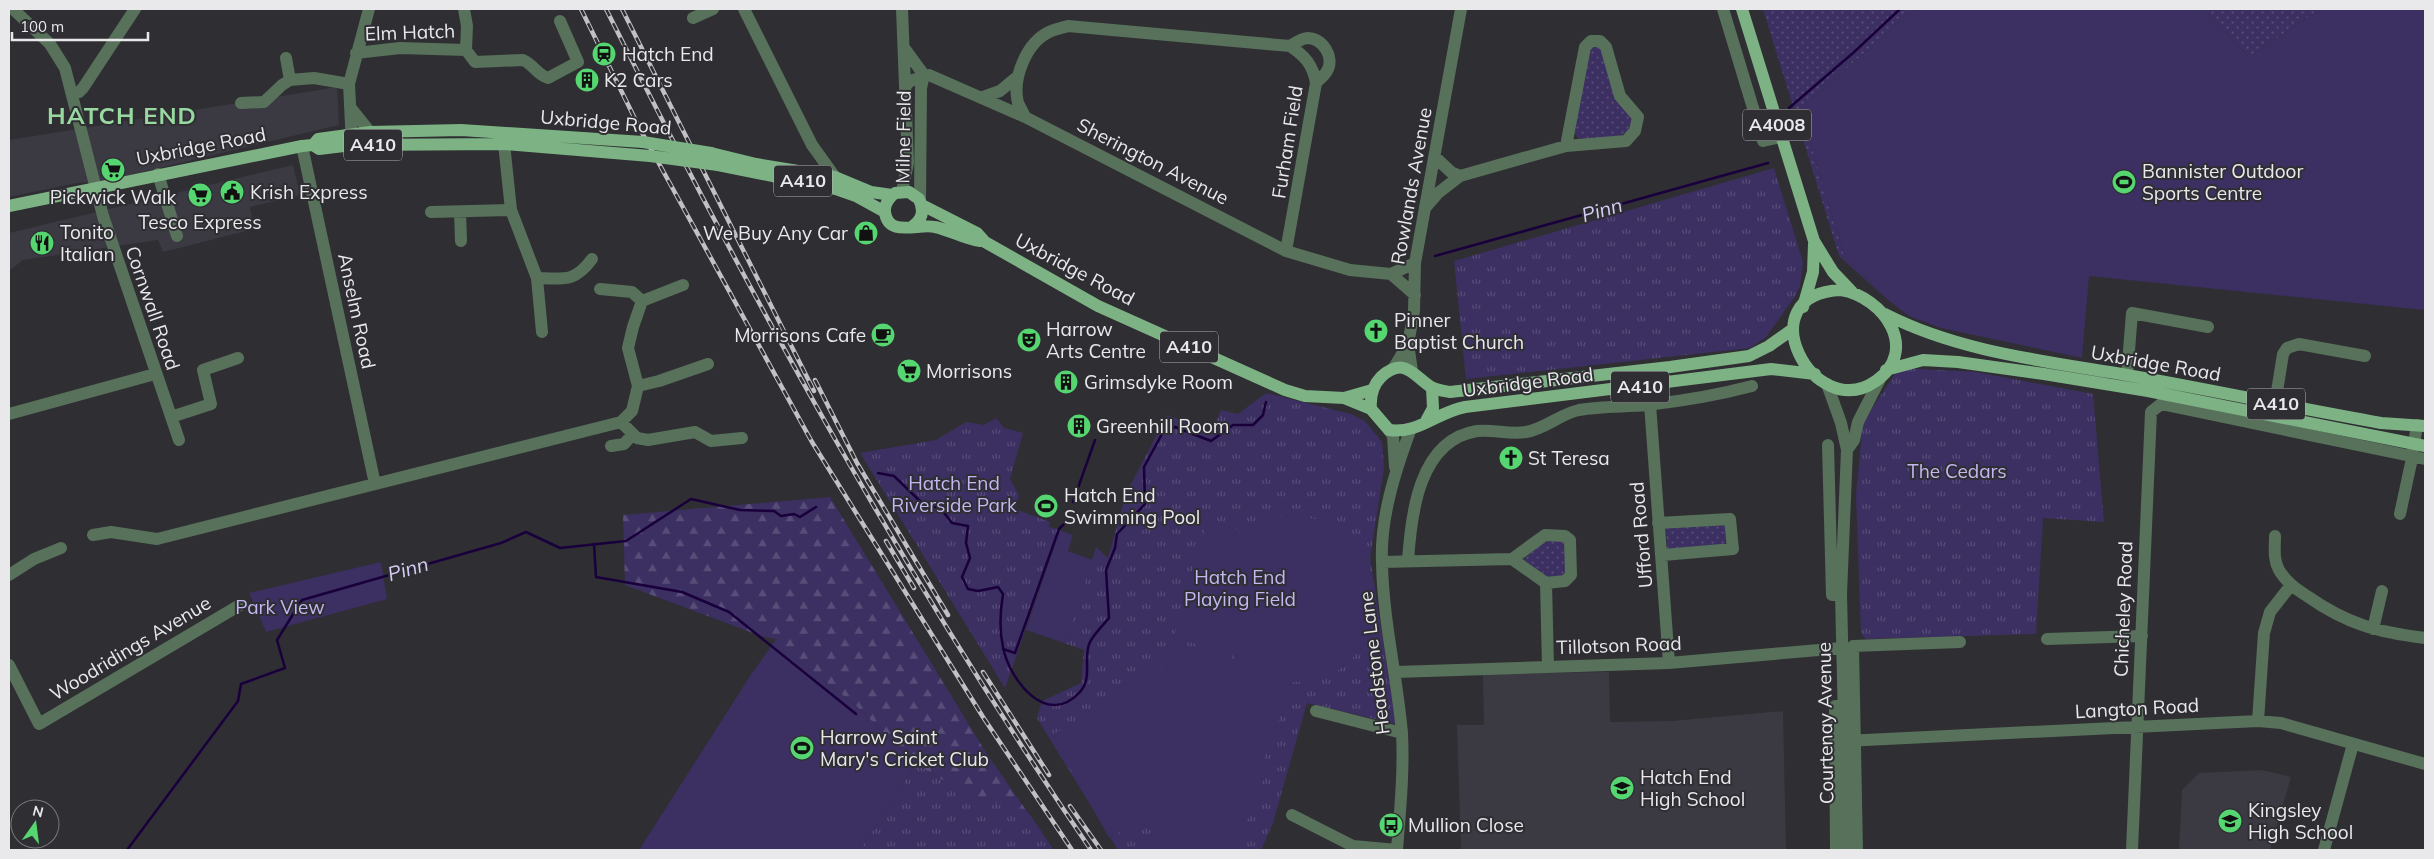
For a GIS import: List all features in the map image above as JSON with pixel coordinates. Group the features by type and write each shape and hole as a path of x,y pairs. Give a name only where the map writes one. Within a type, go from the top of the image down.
{"main road":[{"name":"A4008","path":"1742,9 1780,137 1814,241 1832,272 1853,292"},
{"name":"Uxbridge Road","path":"352,139 370,132 461,130 813,178 835,177 871,192 915,195 921,204 977,233 985,242 1098,306 1284,390 1305,396 1344,398 1372,390"},
{"name":"Uxbridge Road","path":"97,187 307,145 318,138 503,137 618,140 673,146 710,153 813,178 856,196 885,212 887,220 894,226 906,229 913,226 935,227 972,240 985,242"},
{"name":"A410","path":"9,206 97,187"},
{"path":"885,212 886,203 897,193"},
{"path":"913,226 920,219 921,204"},
{"name":"A4008","path":"1803,307 1813,272 1814,241"},
{"path":"1830,291 1853,292 1870,301 1885,314 1892,324 1895,336 1894,354 1884,373 1865,387 1855,390 1844,390 1828,384 1815,374 1802,362 1796,352 1793,329 1803,307 1810,300 1830,291"},
{"name":"Uxbridge Road","path":"1885,314 1919,330 1977,348 2049,363 2127,375 2381,423 2421,426"},
{"name":"Uxbridge Road","path":"1432,388 1450,392 1749,356 1769,346 1793,329"},
{"name":"Uxbridge Road","path":"1884,373 1923,360 1958,362 2044,374 2148,391 2417,449"},
{"path":"1371,409 1372,390 1381,377 1393,369 1403,368 1412,370 1432,388 1434,408 1426,421"},
{"name":"Uxbridge Road","path":"1410,431 1426,421 1452,410 1465,407 1771,369 1815,374"},
{"name":"Uxbridge Road","path":"1344,398 1371,409 1389,430"},
{"path":"1389,430 1410,431"}],"street":[{"name":"Cornwall Road","path":"13,9 50,44 65,68 105,224 179,440"},
{"path":"72,93 79,92 83,88 135,9"},
{"path":"352,139 348,84 369,9"},
{"path":"464,9 467,26 466,50 475,62 523,60 530,62 543,76 548,78 578,62 560,21"},
{"path":"693,18 713,9"},
{"path":"744,9 812,145 835,177"},
{"name":"Milne Field","path":"897,193 908,163 902,9"},
{"name":"Rowlands Avenue","path":"1412,370 1408,344 1415,295 1415,263 1461,9"},
{"path":"1723,9 1763,140 1780,137"},
{"path":"1025,116 1018,104 1018,76 1029,49 1048,32 1068,26 1290,46 1303,39 1310,38 1324,46 1328,52 1329,64 1327,71 1316,83"},
{"path":"1425,208 1438,193 1460,176 1566,146 1626,141 1636,131 1638,117 1620,96 1606,47 1600,41 1591,41 1585,48 1566,146"},
{"name":"Furham Field","path":"1286,251 1316,83 1314,69 1303,54 1290,46"},
{"name":"Elm Hatch","path":"356,53 400,48 466,50"},
{"name":"Milne Field","path":"905,49 924,75 921,88 921,204"},
{"path":"286,58 290,80"},
{"path":"905,86 910,81 924,75"},
{"name":"Sherington Avenue","path":"924,75 929,75 1025,116 1286,251 1350,270 1391,274"},
{"path":"983,97 1000,91 1018,76"},
{"path":"241,103 264,102 290,80 314,78 348,84"},
{"path":"350,107 370,132"},
{"path":"503,137 511,210 537,278 542,332"},
{"name":"Anselm Road","path":"307,145 375,484"},
{"path":"812,145 815,155 813,178"},
{"path":"1435,157 1451,172 1460,176"},
{"path":"158,174 177,236"},
{"path":"431,212 511,210"},
{"path":"460,212 461,241"},
{"path":"537,278 570,278 582,273 592,259"},
{"path":"1415,263 1391,274 1415,295"},
{"path":"93,535 111,532 158,539 621,422 632,411 638,386 628,348 632,327 642,302 682,285"},
{"path":"600,289 632,292 642,302"},
{"path":"2127,375 2132,312 2208,327"},
{"path":"1393,369 1408,344"},
{"path":"2275,404 2283,354 2287,348 2299,344 2365,356"},
{"path":"171,417 211,404 203,370 238,358"},
{"path":"638,386 659,381 708,364"},
{"name":"Courtenay Avenue","path":"1847,450 1854,440 1862,414 1884,373"},
{"path":"9,414 155,374"},
{"name":"Courtenay Avenue","path":"1828,384 1841,423 1847,450 1841,594 1848,647 1850,740 1857,850"},
{"path":"1408,561 1411,521 1418,493 1430,463 1444,446 1462,434 1479,431 1527,432 1579,410 1650,404 1752,386"},
{"name":"Ufford Road","path":"1650,404 1658,523 1663,555 1669,663"},
{"name":"Chicheley Road","path":"2132,850 2151,412 2161,404 2417,449"},
{"path":"621,422 637,438 648,440 695,432 711,442 742,438"},
{"path":"2400,514 2421,426"},
{"name":"Headstone Lane","path":"1389,430 1392,436 1395,472"},
{"name":"Headstone Lane","path":"1397,850 1403,766 1402,733 1396,672 1385,611 1382,562 1388,501 1395,472 1410,431"},
{"path":"611,446 624,444 633,434"},
{"path":"1828,445 1832,595 1841,594"},
{"path":"2417,449 2425,459"},
{"path":"1829,471 1846,472"},
{"path":"1658,523 1730,519 1733,549 1663,555"},
{"path":"1382,562 1512,560 1546,583 1565,580 1571,575 1570,540 1565,536 1546,535 1512,560"},
{"path":"2275,536 2274,557 2279,569 2291,585 2331,613 2373,629 2425,638"},
{"path":"9,575 34,559 61,548"},
{"path":"1546,583 1548,666"},
{"path":"2258,721 2264,633 2270,612 2291,585"},
{"path":"2373,629 2382,592"},
{"name":"Woodridings Avenue","path":"9,665 39,724 240,605"},
{"path":"2047,639 2142,636"},
{"name":"Tillotson Road","path":"1396,672 1669,663 1848,647 1960,642"},
{"name":"Courtenay Avenue","path":"1836,850 1839,706 1848,647"},
{"name":"Courtenay Avenue","path":"1839,706 1850,740 1847,850"},
{"path":"1316,711 1402,733"},
{"name":"Langton Road","path":"1850,740 2258,721 2281,723 2425,764"},
{"path":"2324,850 2353,744"},
{"path":"1292,815 1353,846 1397,850"}],"shaded area":[{"path":"337,87 339,125 105,181 77,183 9,197 9,140"},
{"path":"293,165 300,195 250,207 254,229 163,252 158,240 23,260 9,271 9,233"},
{"name":"Hatch End High School","path":"1609,672 1610,722 1671,721 1783,711 1786,850 1461,850 1457,725 1484,725 1483,674"},
{"name":"Kingsley High School","path":"2262,770 2291,777 2270,850 2179,850 2182,790 2199,773"}],"green space":[{"path":"1763,9 1915,9 1800,109 1844,255 1888,300 1839,256"},
{"name":"Bannister Outdoor Sports Centre","path":"1915,9 2203,9 2249,57 2320,9 2425,9 2425,310 2089,276 2082,358 1941,328 1909,316 1888,300 1844,255 1800,109"},
{"path":"2203,9 2320,9 2249,57"},
{"path":"1595,44 1604,51 1631,114 1633,128 1618,137 1580,139 1573,132 1588,50"},
{"path":"1774,168 1803,262 1800,286 1794,298 1766,337 1750,348 1466,379 1454,261"},
{"name":"The Cedars","path":"1899,368 1976,372 2093,394 2104,522 2043,518 2036,634 1866,639 1861,634 1856,495 1863,422"},
{"name":"Hatch End Playing Field","path":"1266,393 1351,414 1365,421 1382,442 1384,468 1370,558 1396,724 1307,703 1273,823 1261,850 1118,850 1037,718 1042,701 1081,683 1084,650 1064,643 1096,547 1108,558 1126,494 1167,415 1212,431 1221,410 1238,414"},
{"name":"Hatch End Riverside Park","path":"996,418 1004,428 1023,433 1010,479 1019,496 1015,509 1050,522 1049,527 1060,530 1005,688 860,453 936,440 966,422 984,425"},
{"path":"830,497 985,751 1042,833 964,793 916,764 853,703 779,647 776,639 761,636 625,585 623,515"},
{"path":"1284,516 1310,518 1332,527 1348,538 1361,553 1370,569 1375,587 1376,606 1373,625 1364,643 1350,661 1336,671 1315,680 1287,682 1292,685 1263,762 1260,761 1258,769 1266,773 1235,850 1154,850 1162,830 1138,822 1109,838 1052,735 1106,705 1119,688 1141,673 1167,665 1175,643 1246,668 1230,653 1174,638 1207,521 1245,532 1256,524"},
{"path":"1725,523 1727,547 1667,550 1666,527"},
{"path":"1060,530 1073,535 1068,551 1093,560 1064,643 1026,630"},
{"path":"1553,539 1563,540 1567,548 1567,570 1560,577 1549,577 1523,560 1542,543"},
{"name":"Park View","path":"381,562 387,599 266,632 249,593"},
{"name":"Harrow Saint Mary's Cricket Club","path":"776,639 780,647 853,703 916,764 860,850 639,850 750,676"},
{"path":"916,764 964,793 1028,812 1054,850 860,850"}],"waterway":[{"name":"Pinn","path":"1789,108 1853,53 1900,9"},
{"name":"Pinn","path":"1435,256 1768,163"},
{"path":"878,473 894,476 921,502 941,509 952,523 968,526 966,543 970,558 962,577 968,589 978,591 998,587 1003,594 1000,620 1003,647 1013,673 1031,695 1042,702 1054,705 1067,702 1079,693 1086,681 1087,655 1090,642 1109,618 1106,570 1115,548 1117,534 1145,504 1144,467 1163,432 1175,427 1211,441 1233,425 1253,425 1263,415 1266,402"},
{"path":"1073,502 1095,440"},
{"name":"Pinn","path":"127,850 238,701 241,684 285,668 277,640 302,600 501,543 526,532 560,548 626,541 691,499 740,510 774,511 781,516 794,514 800,517 816,507"},
{"path":"1003,649 1015,653 1059,529 1067,521"},
{"path":"594,544 596,577 682,592 729,612 856,714"}],"railway":[{"path":"581,9 640,129 812,442 983,717 1072,850"},
{"path":"606,9 717,225 834,438 958,646 1091,850"},
{"path":"622,9 814,391"},
{"path":"815,380 857,463 948,615"},
{"path":"886,541 914,588"},
{"path":"983,672 1049,775"},
{"path":"1070,806 1101,850"}],"place":[{"name":"Hatch End","path":"604,54"},
{"name":"K2 Cars","path":"587,80"},
{"name":"Pickwick Walk","path":"113,170"},
{"name":"Bannister Outdoor Sports Centre","path":"2124,182"},
{"name":"Krish Express","path":"232,192"},
{"name":"Tesco Express","path":"200,195"},
{"name":"We Buy Any Car","path":"866,233"},
{"name":"Tonito Italian","path":"42,243"},
{"name":"Pinner Baptist Church","path":"1376,331"},
{"name":"Morrisons Cafe","path":"883,335"},
{"name":"Harrow Arts Centre","path":"1029,340"},
{"name":"Morrisons","path":"909,371"},
{"name":"Grimsdyke Room","path":"1066,382"},
{"name":"Greenhill Room","path":"1079,426"},
{"name":"St Teresa","path":"1511,458"},
{"name":"Hatch End Swimming Pool","path":"1046,506"},
{"name":"Harrow Saint Mary's Cricket Club","path":"802,748"},
{"name":"Hatch End High School","path":"1622,788"},
{"name":"Kingsley High School","path":"2230,821"},
{"name":"Mullion Close","path":"1391,825"}],"district":[{"name":"HATCH END","path":"122,116"}]}
